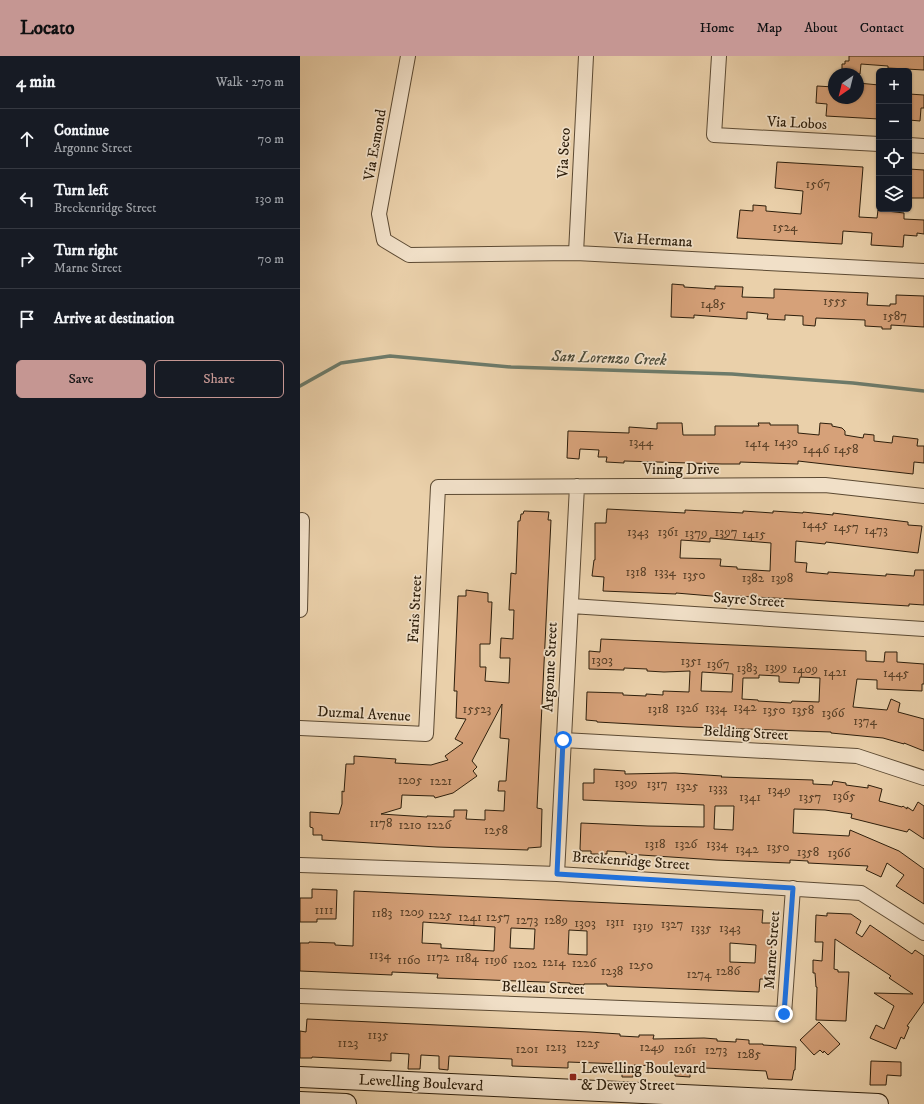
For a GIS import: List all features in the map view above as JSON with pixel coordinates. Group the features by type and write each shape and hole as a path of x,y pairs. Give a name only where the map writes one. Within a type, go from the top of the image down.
{"main road":[{"name":"Lewelling Boulevard","path":"300,1077 620,1098 878,1104"},
{"name":"Lewelling Boulevard","path":"306,1103 346,1104"}],"street":[{"name":"Via Esmond","path":"384,240 379,214 408,56"},
{"name":"Via Seco","path":"576,253 586,56"},
{"name":"Via Lobos","path":"719,56 714,135 876,144"},
{"path":"912,145 924,146"},
{"name":"Via Hermana","path":"384,240 409,255 576,253 924,271"},
{"name":"Vining Drive","path":"438,487 825,485 924,496"},
{"name":"Argonne Street","path":"557,874 563,740 578,486"},
{"name":"Faris Street","path":"426,734 438,487"},
{"path":"300,610 302,520"},
{"name":"Sayre Street","path":"571,606 924,629"},
{"name":"Duzmal Avenue","path":"300,728 426,734"},
{"name":"Belding Street","path":"563,740 857,756 924,778"},
{"name":"Breckenridge Street","path":"300,865 557,874 860,893 924,933"},
{"name":"Marne Street","path":"784,1014 793,888"},
{"name":"Belleau Street","path":"300,996 784,1014"}],"building":[{"path":"849,56 924,56 924,70 912,69 912,68 888,68 888,66 861,64 861,68 842,68 842,64 845,64 845,61 849,61"},
{"path":"864,84 876,85 876,119 826,116 827,104 816,103 817,86 828,87 828,104 864,104"},
{"path":"912,94 924,95 924,108 921,108 920,121 912,120"},
{"path":"777,162 863,167 859,217 877,218 878,212 904,213 904,219 924,220 924,234 917,233 917,236 904,235 903,247 871,245 872,233 843,231 842,244 737,238 740,210 753,211 753,205 766,206 766,211 801,214 803,191 775,188"},
{"path":"912,169 924,170 924,198 912,198"},
{"path":"672,284 684,285 684,287 715,289 715,286 743,287 742,297 774,298 774,289 868,293 867,305 890,306 890,304 896,304 896,295 924,296 924,327 891,325 891,329 882,329 882,327 865,326 865,320 816,318 815,326 803,325 803,316 785,315 785,320 767,319 768,314 747,312 747,319 694,315 694,318 671,317"},
{"path":"657,423 682,423 683,435 715,435 715,426 759,426 758,423 770,423 770,425 798,425 798,433 819,435 820,423 832,424 832,426 842,428 845,431 845,435 863,438 864,434 874,435 874,441 892,443 893,436 918,439 917,446 924,446 924,463 914,462 913,474 798,461 798,464 740,462 740,464 722,464 624,461 624,463 606,462 607,457 598,457 599,450 580,449 579,459 567,458 568,431 629,433 629,427 657,429"},
{"path":"607,509 685,513 685,510 743,513 743,511 773,513 773,511 803,512 833,515 833,513 908,522 908,525 922,526 918,553 826,542 825,544 796,541 795,562 807,563 806,572 828,574 828,572 886,576 886,574 914,576 915,570 924,570 924,605 909,604 909,606 735,596 735,598 676,593 603,591 604,577 592,576 595,560 595,523 606,523","holes":["710,538 771,543 770,571 737,569 737,567 720,566 721,559 680,558 681,540 710,542"]},
{"path":"524,511 549,512 548,520 551,520 537,808 542,809 541,847 528,848 528,850 437,847 322,840 322,835 313,835 313,828 310,827 310,812 339,814 342,804 342,791 344,792 346,764 354,764 354,756 396,759 395,763 431,765 448,760 445,756 463,743 455,739 466,719 456,718 457,691 454,691 458,596 466,596 466,590 488,593 488,602 492,602 490,644 480,644 480,667 486,667 485,681 509,683 510,658 500,658 501,638 513,639 514,610 509,610 511,573 516,574 518,521 520,521 521,514 523,514","holes":["502,704 500,738 509,739 506,781 499,781 498,791 505,791 504,811 485,810 485,820 466,819 467,810 454,810 454,817 381,814 401,808 402,795 434,796 435,798 453,793 477,776 473,771 477,767 472,761"]},
{"path":"601,639 866,651 866,661 884,662 885,652 897,652 897,662 924,664 924,684 922,684 922,691 877,689 877,680 857,679 853,707 887,710 891,699 900,703 898,712 924,719 924,751 904,743 883,738 831,732 687,727 597,722 586,720 587,692 623,693 623,695 646,696 646,694 663,695 663,691 689,692 690,671 664,672 647,671 647,669 624,668 624,670 589,669 589,651 600,652","holes":["702,672 733,674 732,692 701,691","759,675 779,676 779,682 799,683 800,677 820,678 819,702 792,701 791,703 742,699 743,678 759,678"]},
{"path":"594,769 625,771 625,774 675,773 722,776 721,777 813,780 813,784 832,785 833,781 846,783 846,785 868,788 868,785 882,789 879,801 903,806 907,809 907,807 913,811 918,802 924,806 924,839 909,829 907,832 851,818 852,814 825,810 794,809 793,833 849,836 850,830 899,851 924,869 924,904 896,886 904,875 887,863 881,877 866,870 868,866 808,863 808,861 790,860 790,863 716,860 626,854 626,852 607,851 607,854 591,854 591,851 581,851 581,823 704,827 704,805 583,800 583,783 594,783","holes":["715,806 734,806 733,830 714,829"]},
{"path":"312,889 337,890 336,919 317,919 317,922 300,922 300,898 312,898"},
{"path":"354,891 763,910 762,923 773,923 770,979 760,979 759,992 607,986 607,984 584,985 570,983 437,978 438,974 392,972 392,975 300,971 300,943 335,943 335,945 353,946","holes":["423,922 495,927 494,951 441,948 441,944 422,943","511,928 535,929 534,949 510,948","569,930 587,931 587,955 568,954","730,943 756,945 755,963 730,962"]},
{"path":"827,913 851,914 861,921 856,933 862,937 870,925 912,954 915,950 924,956 924,1002 907,1026 909,1027 904,1039 901,1037 896,1049 870,1038 876,1025 884,1029 894,1006 874,993 913,994 889,978 891,976 835,939 834,969 838,970 838,972 849,972 846,1021 816,1020 817,987 815,973 813,973 813,960 822,961 823,942 815,942 816,915 827,916"},
{"path":"307,1019 589,1032 639,1037 639,1035 654,1035 653,1039 704,1038 717,1039 717,1041 736,1042 736,1039 749,1040 749,1044 796,1047 795,1070 792,1080 768,1079 766,1071 705,1068 690,1068 690,1077 675,1076 675,1067 634,1065 633,1077 622,1077 622,1064 568,1062 568,1068 512,1066 512,1059 449,1056 448,1070 439,1069 439,1056 421,1055 420,1069 408,1069 409,1054 391,1053 391,1061 312,1057 300,1058 300,1031 306,1032"},
{"path":"819,1022 840,1044 828,1055 824,1051 823,1053 820,1050 814,1055 800,1040"},
{"path":"871,1061 901,1062 901,1076 887,1075 886,1085 870,1085"}],"waterway":[{"name":"San Lorenzo Creek","path":"300,386 341,363 390,356 511,367 732,374 853,383 924,391"}],"place":[{"name":"Lewelling Boulevard & Dewey Street","path":"573,1077"}],"route":[{"path":"563,740 557,874 793,888 784,1014"}]}
